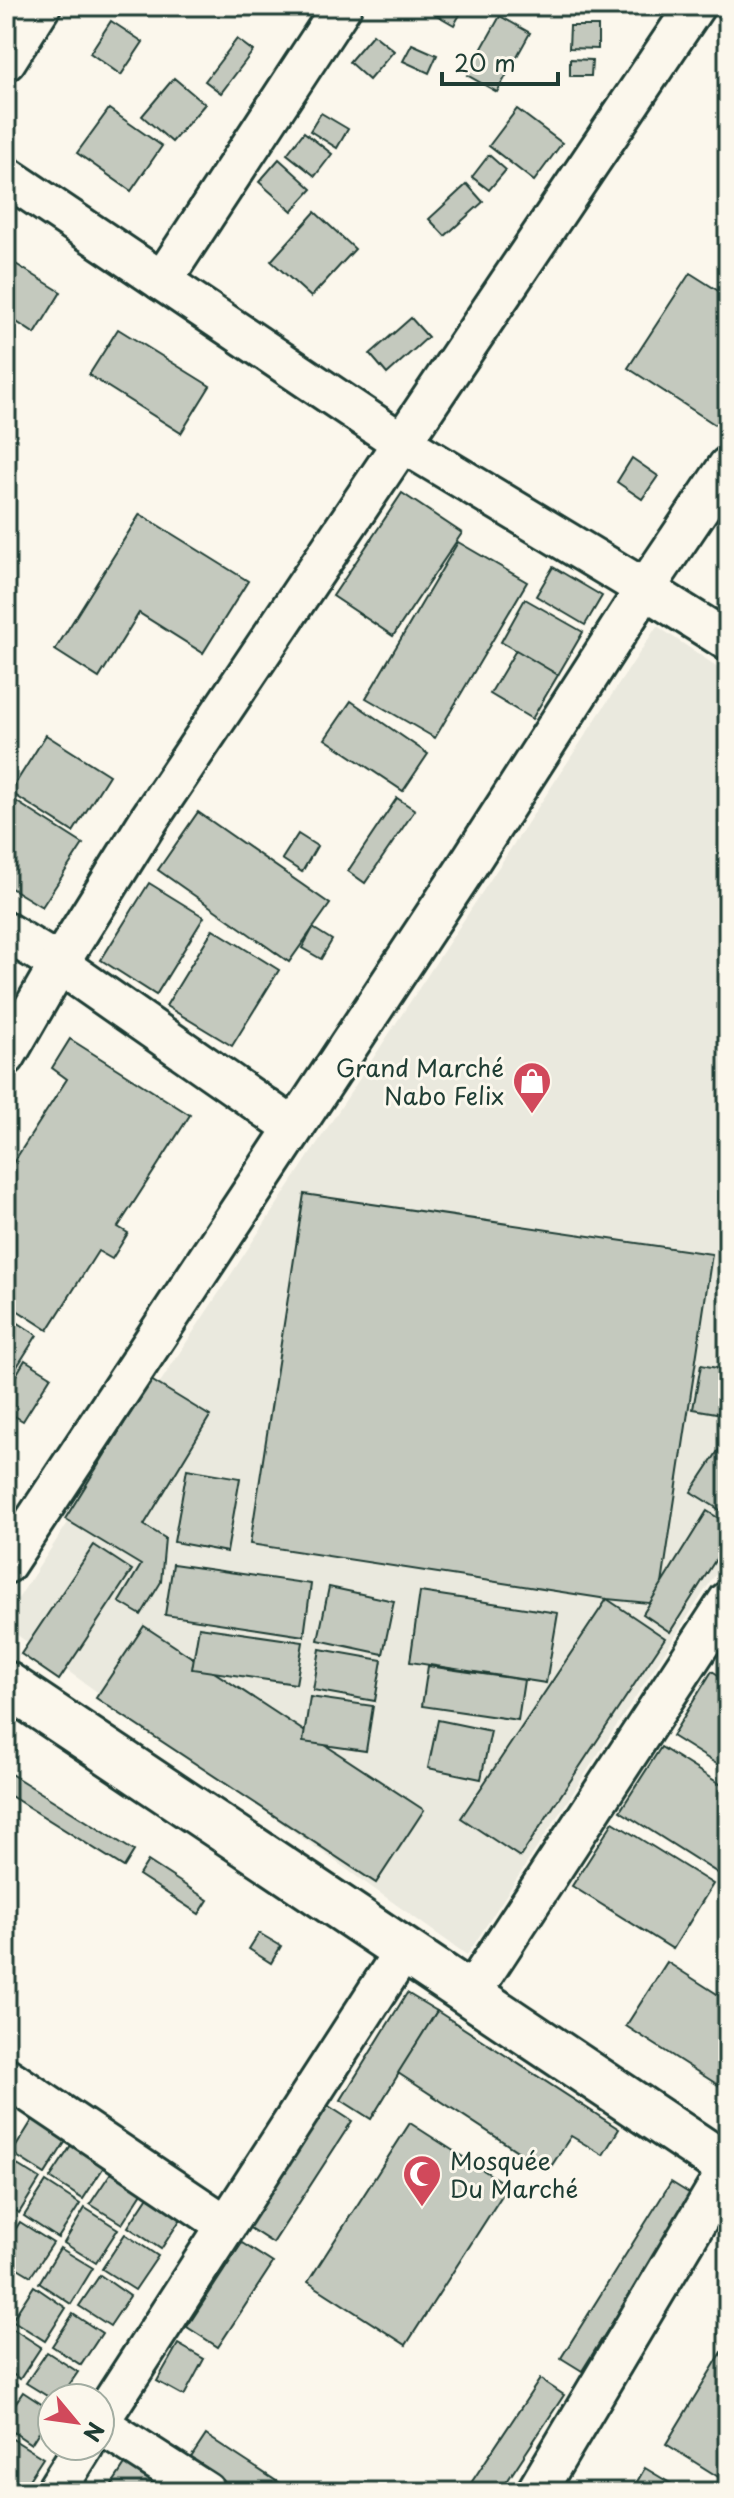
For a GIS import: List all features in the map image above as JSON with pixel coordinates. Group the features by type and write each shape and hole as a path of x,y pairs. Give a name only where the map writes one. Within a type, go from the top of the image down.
{"street":[{"path":"6,61 41,6"},
{"path":"162,281 342,6"},
{"path":"6,1056 150,818 695,6"},
{"path":"6,176 401,442 728,641"},
{"path":"6,1564 728,466"},
{"path":"6,932 59,964 293,1127"},
{"path":"470,1995 728,1601"},
{"path":"6,1684 728,2168 536,2492"},
{"path":"116,2398 404,1950"},
{"path":"6,2077 226,2225"},
{"path":"116,2433 206,2492"},
{"path":"55,2492 74,2462"}],"shaded area":[{"name":"Grand Marché Nabo Felix","path":"657,626 728,674 728,1555 467,1955 6,1627 6,1617"}],"building":[{"path":"421,6 465,6 454,25"},
{"path":"500,16 530,33 497,92 467,75"},
{"path":"111,21 143,42 121,75 90,53"},
{"path":"570,26 598,26 598,49 569,48"},
{"path":"373,34 394,51 369,80 349,62"},
{"path":"237,39 253,51 221,93 205,81"},
{"path":"412,44 437,55 429,73 403,61"},
{"path":"570,59 592,60 591,76 570,76"},
{"path":"174,78 205,104 172,142 142,116"},
{"path":"109,109 162,146 131,191 77,153"},
{"path":"517,109 562,143 534,181 489,146"},
{"path":"321,113 348,129 337,148 310,131"},
{"path":"304,132 332,154 315,176 287,154"},
{"path":"489,155 506,170 489,190 472,177"},
{"path":"279,159 312,189 292,211 259,182"},
{"path":"467,184 483,202 445,236 429,219"},
{"path":"315,212 355,249 311,297 271,261"},
{"path":"6,258 61,292 35,334 6,315"},
{"path":"690,273 728,297 728,433 628,368"},
{"path":"411,318 428,337 387,374 370,354"},
{"path":"118,329 210,386 181,433 89,375"},
{"path":"632,458 658,476 642,499 617,482"},
{"path":"402,493 462,533 393,636 333,596"},
{"path":"140,514 248,581 203,653 139,613 99,678 55,650"},
{"path":"458,542 527,582 435,738 366,698"},
{"path":"553,567 602,596 585,625 536,596"},
{"path":"525,599 583,632 558,675 501,642"},
{"path":"516,650 558,675 532,719 490,694"},
{"path":"351,701 428,754 403,791 325,739"},
{"path":"46,735 109,775 73,832 10,792"},
{"path":"6,795 83,844 42,907 6,885"},
{"path":"397,798 415,810 365,883 348,871"},
{"path":"198,812 330,904 289,962 158,870"},
{"path":"298,834 317,846 302,872 282,859"},
{"path":"149,883 204,917 156,995 101,960"},
{"path":"313,928 332,940 321,959 302,948"},
{"path":"213,929 279,970 232,1046 166,1006"},
{"path":"70,1039 190,1115 118,1227 128,1233 112,1259 98,1251 48,1330 6,1303 6,1174 67,1079 52,1068"},
{"path":"304,1194 712,1254 659,1604 607,1599 250,1544"},
{"path":"6,1315 37,1335 6,1384"},
{"path":"25,1360 51,1376 23,1421 6,1411 6,1392"},
{"path":"701,1365 728,1370 728,1415 693,1409"},
{"path":"151,1380 210,1416 144,1525 165,1538 161,1582 141,1615 119,1602 141,1565 65,1519"},
{"path":"722,1445 728,1449 728,1515 691,1492"},
{"path":"187,1469 240,1478 227,1552 174,1542"},
{"path":"707,1511 728,1524 728,1540 670,1632 643,1614"},
{"path":"94,1545 132,1570 59,1680 21,1654"},
{"path":"173,1564 311,1584 304,1636 165,1615"},
{"path":"329,1587 394,1601 383,1654 318,1640"},
{"path":"420,1592 558,1613 546,1683 410,1662"},
{"path":"607,1599 665,1638 520,1857 461,1818"},
{"path":"144,1626 424,1810 376,1883 96,1698"},
{"path":"199,1627 303,1642 296,1684 192,1669"},
{"path":"320,1649 382,1660 375,1701 313,1690"},
{"path":"428,1666 524,1680 518,1720 422,1706"},
{"path":"712,1671 728,1681 728,1771 672,1736"},
{"path":"310,1697 373,1706 366,1751 303,1742"},
{"path":"438,1720 491,1731 481,1779 428,1768"},
{"path":"661,1747 728,1789 728,1863 721,1875 620,1811"},
{"path":"6,1771 134,1851 124,1867 6,1793"},
{"path":"613,1822 713,1884 673,1949 572,1886"},
{"path":"148,1861 208,1900 199,1914 139,1875"},
{"path":"259,1933 281,1946 271,1963 249,1949"},
{"path":"667,1962 728,2001 726,2090 626,2026"},
{"path":"407,1993 437,2011 371,2119 341,2100"},
{"path":"437,2011 619,2129 603,2155 571,2136 548,2171 398,2073"},
{"path":"324,2103 352,2121 273,2243 245,2225"},
{"path":"38,2111 71,2133 45,2174 12,2153"},
{"path":"410,2123 508,2186 406,2345 308,2282"},
{"path":"77,2137 109,2159 83,2199 50,2178"},
{"path":"6,2158 40,2179 19,2213 6,2205"},
{"path":"116,2165 147,2185 122,2224 90,2204"},
{"path":"46,2182 80,2204 58,2238 24,2216"},
{"path":"671,2182 692,2195 582,2371 561,2358"},
{"path":"153,2189 186,2211 161,2249 128,2227"},
{"path":"85,2208 118,2229 96,2263 64,2243"},
{"path":"20,2222 53,2243 31,2276 6,2261 6,2244"},
{"path":"125,2234 158,2256 135,2290 102,2269"},
{"path":"242,2243 273,2263 218,2347 187,2327"},
{"path":"60,2248 93,2268 71,2304 39,2283"},
{"path":"100,2275 130,2296 110,2326 79,2306"},
{"path":"34,2286 66,2308 45,2341 12,2320"},
{"path":"73,2314 102,2333 81,2365 52,2346"},
{"path":"7,2325 41,2347 20,2379 6,2370"},
{"path":"728,2342 728,2483 666,2444"},
{"path":"178,2344 204,2359 184,2396 157,2381"},
{"path":"47,2352 78,2372 71,2382 36,2382 36,2389 26,2383"},
{"path":"6,2378 17,2385 6,2402"},
{"path":"540,2379 564,2395 500,2492 465,2492"},
{"path":"23,2392 36,2401 36,2436 31,2444 6,2427 6,2417"},
{"path":"206,2435 293,2492 232,2492 188,2462"},
{"path":"11,2438 36,2454 36,2462 40,2462 21,2492 6,2484 6,2446"},
{"path":"128,2460 176,2492 107,2492"},
{"path":"645,2468 685,2492 631,2492"}],"place":[{"name":"Grand Marché Nabo Felix","path":"532,1115"},
{"name":"Mosquée Du Marché","path":"422,2208"}]}
